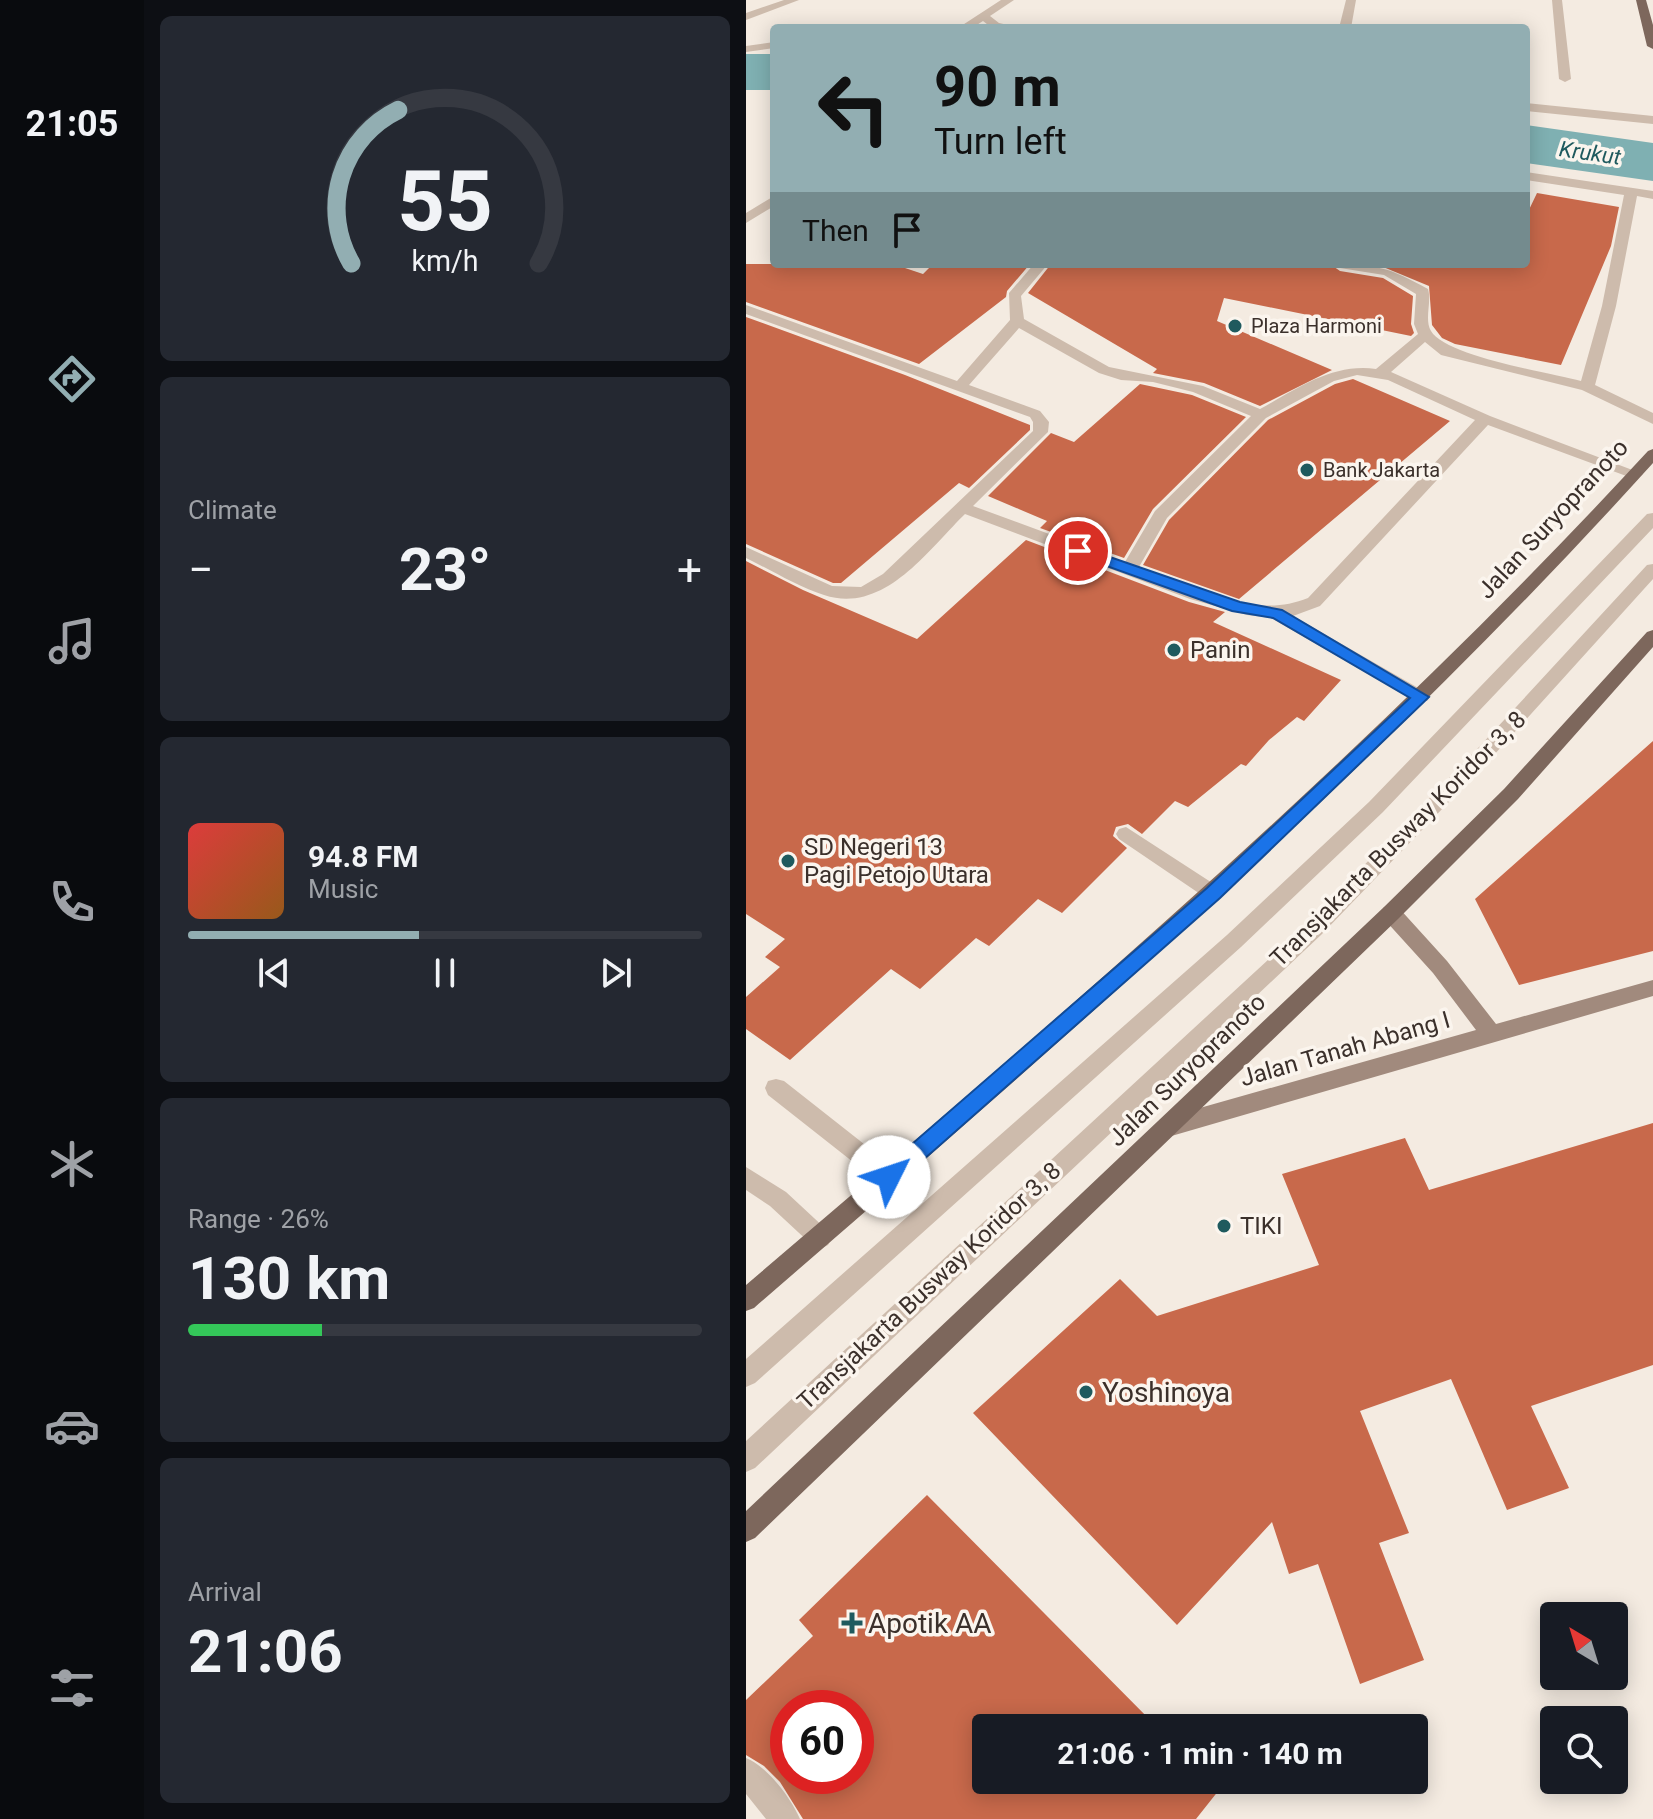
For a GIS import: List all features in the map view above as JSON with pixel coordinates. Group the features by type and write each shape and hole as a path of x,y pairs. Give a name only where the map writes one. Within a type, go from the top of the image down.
{"main road":[{"path":"1641,0 1653,46"},
{"name":"Jalan Suryopranoto","path":"746,1300 1213,893 1421,697 1653,454"},
{"name":"Jalan Suryopranoto","path":"746,1529 1391,913 1511,794 1653,636"}],"street":[{"path":"746,17 794,0"},
{"path":"970,24 1009,0"},
{"path":"1346,24 1351,0"},
{"path":"1557,0 1565,79"},
{"path":"982,15 993,24"},
{"path":"746,49 770,46"},
{"path":"1530,107 1653,120"},
{"path":"1530,177 1653,195"},
{"path":"1587,387 1609,306 1631,192"},
{"path":"746,219 770,203"},
{"path":"960,387 1017,321 1014,296 1038,268"},
{"path":"1364,268 1388,272 1423,292 1425,299 1421,324 1425,335 1446,352 1587,387 1653,419"},
{"path":"746,309 1035,414 1041,422 1040,432 889,578 864,593 829,591 746,552"},
{"path":"1017,321 1104,370 1121,376 1153,378 1198,389 1261,415"},
{"path":"1380,373 1425,335"},
{"path":"1129,569 1161,515 1261,415 1329,378 1357,371 1380,373 1485,419 1635,474"},
{"path":"962,507 1238,607 1277,614 1301,610 1314,602 1485,419"},
{"name":"Transjakarta Busway Koridor 3, 8","path":"746,1375 1245,931 1429,753 1653,518"},
{"name":"Transjakarta Busway Koridor 3, 8","path":"746,1459 858,1348 1198,1040 1478,763 1653,569"},
{"path":"1277,614 1421,697"},
{"path":"1126,834 1213,893"},
{"name":"Jalan Tanah Abang I","path":"1391,913 1440,967 1491,1033"},
{"name":"Jalan Tanah Abang I","path":"1168,1127 1653,988"},
{"path":"776,1088 889,1177"},
{"path":"746,1177 778,1199 820,1238"},
{"path":"746,1772 785,1819"}],"building":[{"path":"1537,193 1619,207 1611,246 1561,365 1455,344 1442,338 1432,325 1429,286 1386,268 1530,268 1530,208"},
{"path":"746,264 770,264 770,268 905,268 923,274 929,268 1027,268 1007,291 1006,297 919,364 746,302"},
{"name":"Plaza Harmoni","path":"1048,268 1336,268 1383,278 1413,296 1411,324 1414,333 1411,336 1224,298 1217,321 1332,370 1260,406 1204,383 1153,373 1157,369 1028,293"},
{"path":"746,317 905,375 1030,425 1030,430 969,488 959,483 841,583 833,583 746,544"},
{"path":"1353,379 1450,421 1239,599 1143,565 1169,520 1268,420 1335,384"},
{"path":"1140,384 1192,395 1246,417 1153,509 1124,558 1040,528 1047,521 988,496 1051,433 1074,442"},
{"path":"1026,540 1189,602 1225,612 1213,622 1341,680 1304,721 1297,717 1269,740 1246,766 1241,764 1188,807 1175,801 1142,834 1128,824 1116,827 1113,836 1127,848 1062,913 1038,899 989,946 976,938 920,989 891,969 790,1060 746,1029 746,997 780,967 765,957 785,939 746,914 746,561 803,590 917,639"},
{"path":"1653,741 1653,951 1519,985 1475,899"},
{"path":"1653,1123 1653,1365 1531,1406 1569,1488 1507,1510 1451,1379 1360,1411 1409,1533 1379,1543 1424,1660 1360,1684 1318,1564 1289,1574 1272,1522 1177,1625 973,1413 1120,1279 1157,1316 1319,1265 1282,1174 1405,1138 1429,1190"},
{"path":"927,1495 1144,1714 972,1714 972,1794 1216,1794 1196,1819 803,1819 787,1794 874,1794 874,1690 770,1690 770,1772 746,1755 746,1700 813,1636 799,1620"}],"waterway":[{"name":"Krukut","path":"746,72 770,72"},
{"name":"Krukut","path":"1530,145 1653,162"}],"place":[{"name":"Plaza Harmoni","path":"1235,326"},
{"name":"Bank Jakarta","path":"1307,470"},
{"name":"Panin","path":"1174,650"},
{"name":"SD Negeri 13 Pagi Petojo Utara","path":"788,861"},
{"name":"TIKI","path":"1224,1226"},
{"name":"Yoshinoya","path":"1086,1392"},
{"name":"Apotik AA","path":"852,1623"}],"route":[{"path":"889,1177 1213,893 1421,697 1277,614 1238,607 1078,551"}]}
